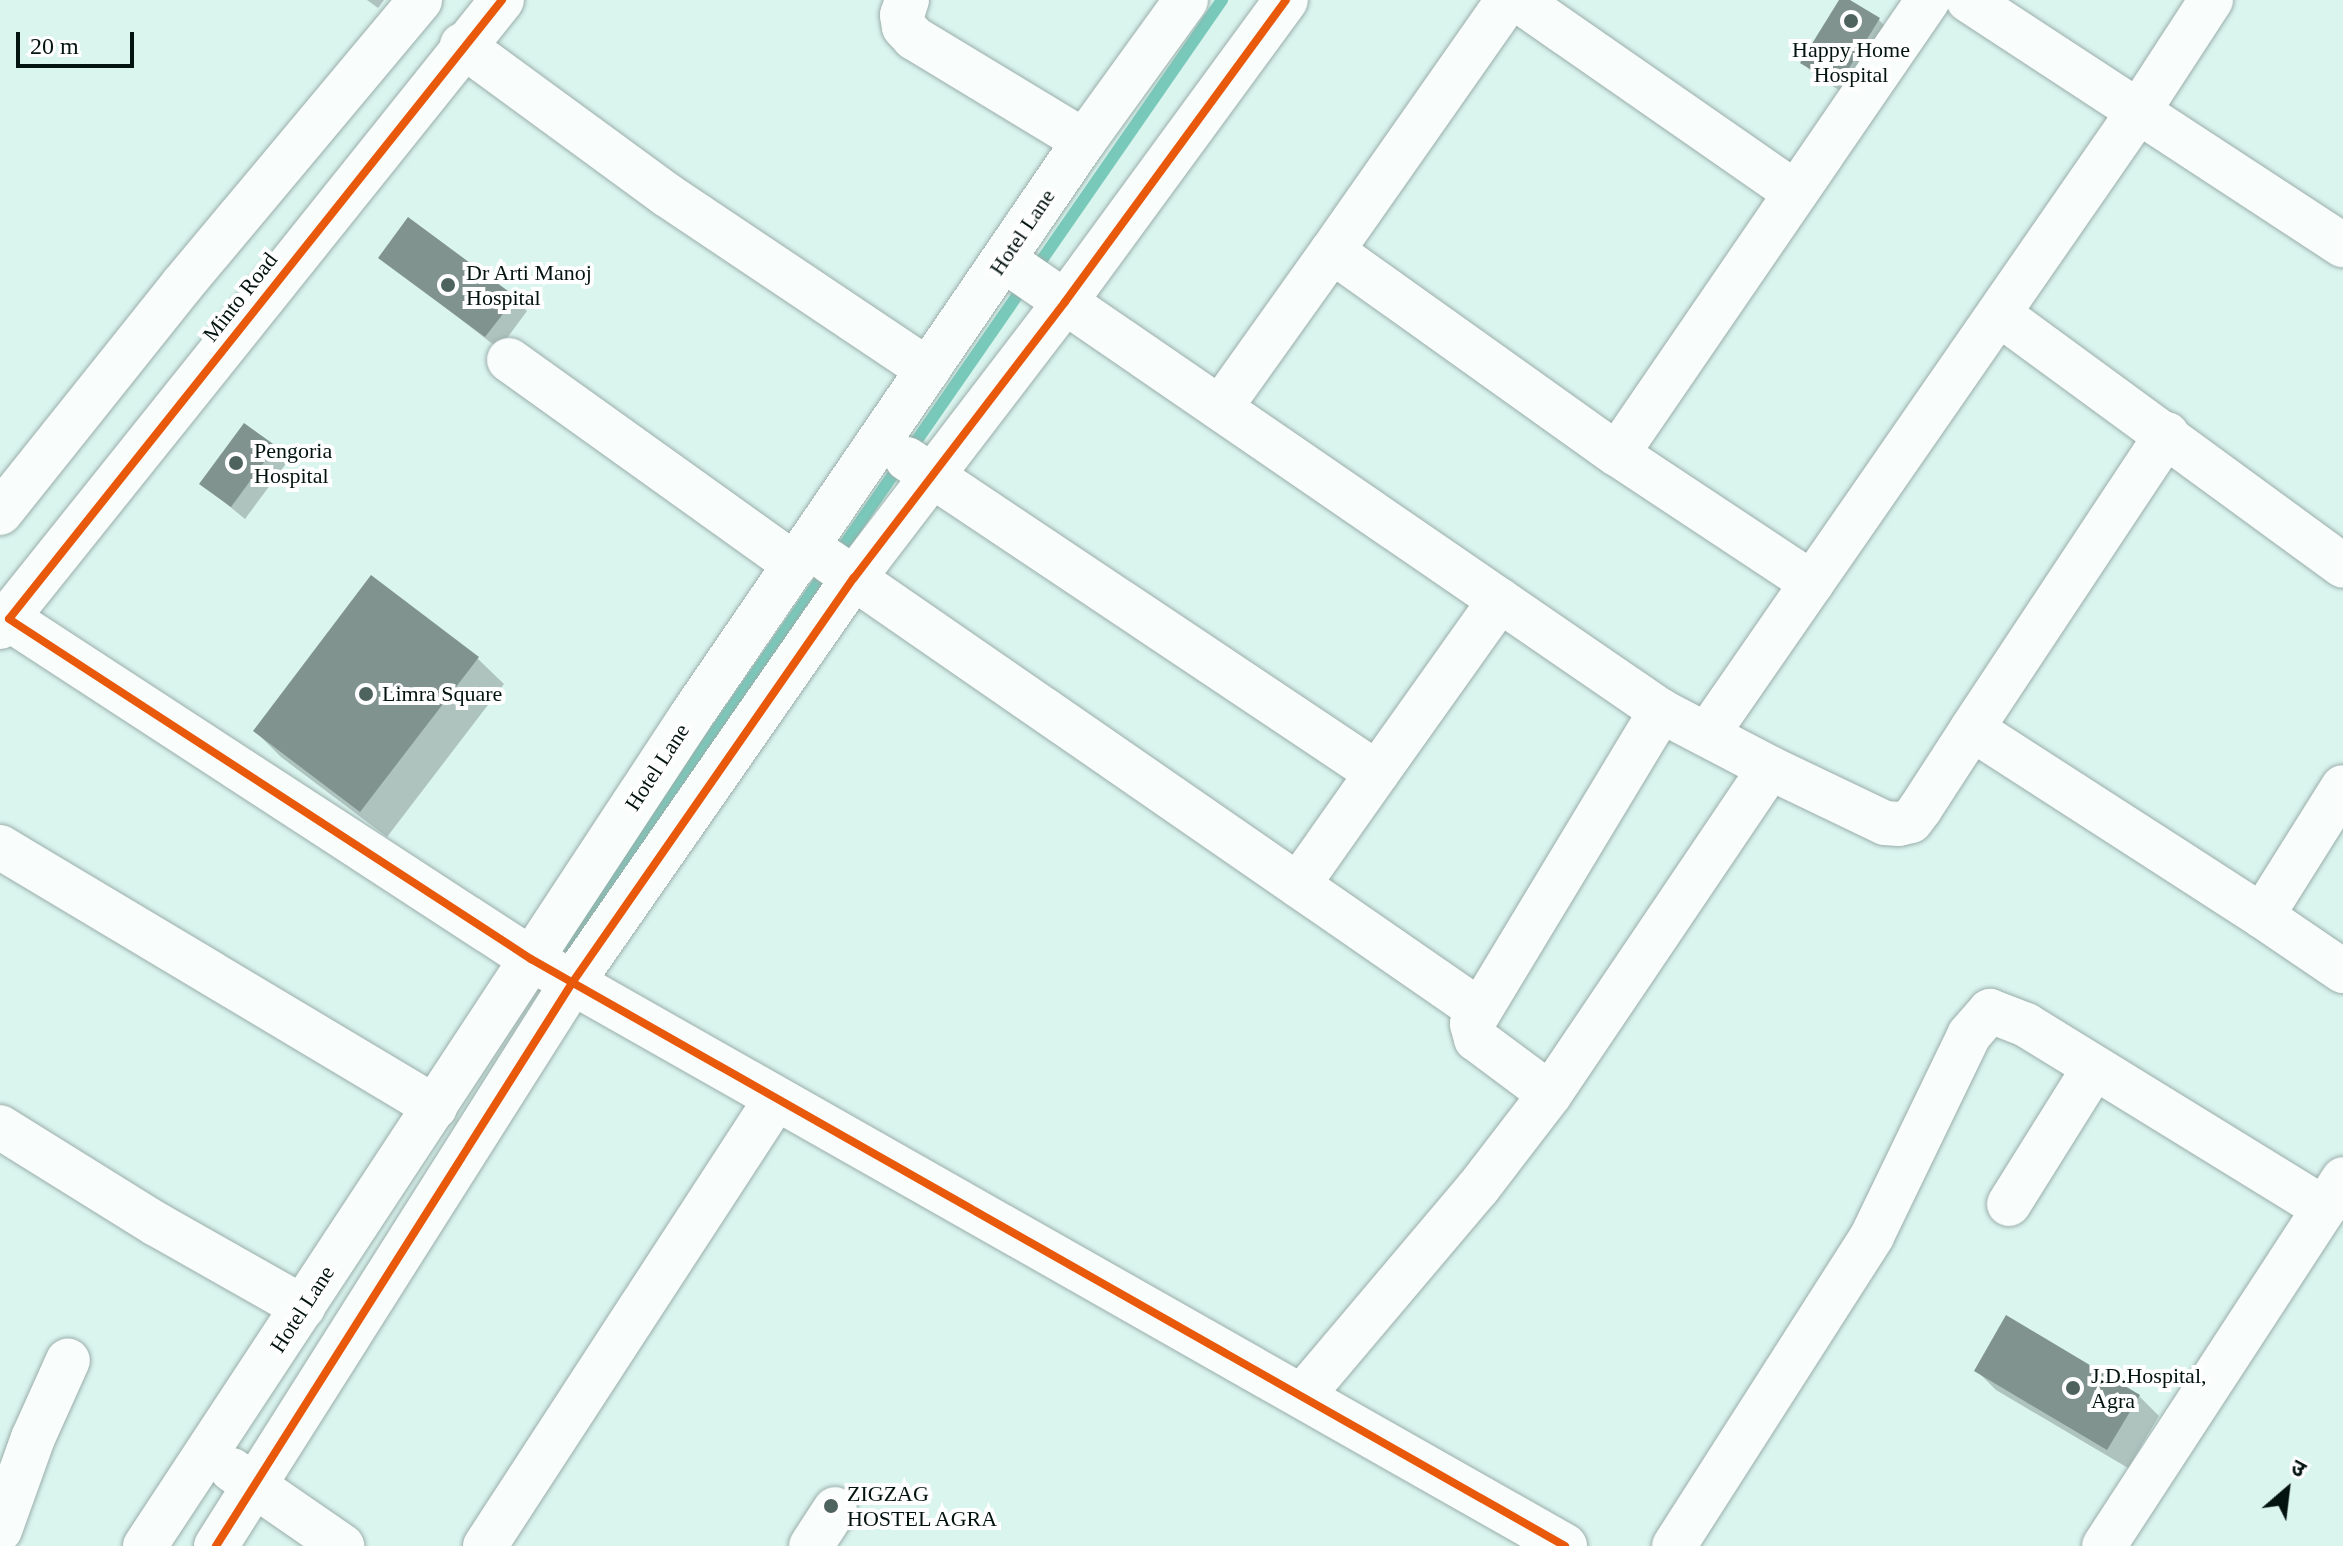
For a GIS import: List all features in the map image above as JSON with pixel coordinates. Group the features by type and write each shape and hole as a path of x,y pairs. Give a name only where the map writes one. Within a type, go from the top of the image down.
{"street":[{"path":"0,513 191,273 420,0"},
{"name":"Minto Road","path":"3,618 462,45 502,0"},
{"path":"907,0 902,15 904,27 914,38 1084,141"},
{"name":"Hotel Lane","path":"145,1546 232,1470 303,1307 435,1107 555,973 801,556 1084,141 1186,0"},
{"path":"216,1546 232,1470 555,973 932,476 1060,299 1286,0"},
{"path":"1220,408 1508,0"},
{"path":"1518,0 1796,193"},
{"path":"1617,454 1928,0"},
{"path":"1968,0 2342,243"},
{"path":"1708,733 2138,112 2211,0"},
{"path":"462,45 667,195 928,370"},
{"path":"1332,251 1617,454 1812,583"},
{"path":"1004,260 1661,711 1885,823 1911,821 1920,809 2167,434"},
{"path":"1999,314 2167,434 2343,566"},
{"path":"509,360 801,556 854,578 1479,1010"},
{"path":"880,440 1377,773"},
{"path":"1298,885 1500,600"},
{"path":"3,618 555,973 1565,1546"},
{"path":"1550,1094 1476,1039 1472,1024 1661,711"},
{"path":"1972,729 2343,971"},
{"path":"1302,1396 1478,1188 1550,1094 1770,768"},
{"path":"2262,916 2343,787"},
{"path":"0,847 435,1107"},
{"path":"1674,1546 1872,1236 1969,1035 1990,1011 2000,1012 2094,1068 2334,1193 2104,1546"},
{"path":"2009,1204 2094,1068"},
{"path":"485,1546 776,1099"},
{"path":"0,1127 156,1224 303,1307"},
{"path":"0,1530 33,1438 68,1360"},
{"path":"232,1470 342,1546"},
{"path":"811,1546 835,1509"}],"building":[{"path":"1839,0 1850,0 1880,18 1838,86 1800,63"},
{"path":"408,217 516,297 485,337 378,258"},
{"path":"244,423 276,446 231,507 199,484"},
{"name":"Limra Square","path":"371,575 479,657 360,812 253,731"},
{"path":"2006,1315 2140,1395 2107,1450 1974,1371"}],"waterway":[{"path":"554,964 1222,0"}],"cycle path":[{"path":"502,0 9,619 531,959 1565,1546"},
{"path":"216,1546 572,983 854,578 1065,302 1286,0"}],"place":[{"name":"Happy Home Hospital","path":"1851,21"},
{"name":"Dr Arti Manoj Hospital","path":"448,285"},
{"name":"Pengoria Hospital","path":"236,463"},
{"name":"Limra Square","path":"366,694"},
{"name":"J.D.Hospital, Agra","path":"2073,1388"},
{"name":"ZIGZAG HOSTEL AGRA","path":"831,1506"}]}
